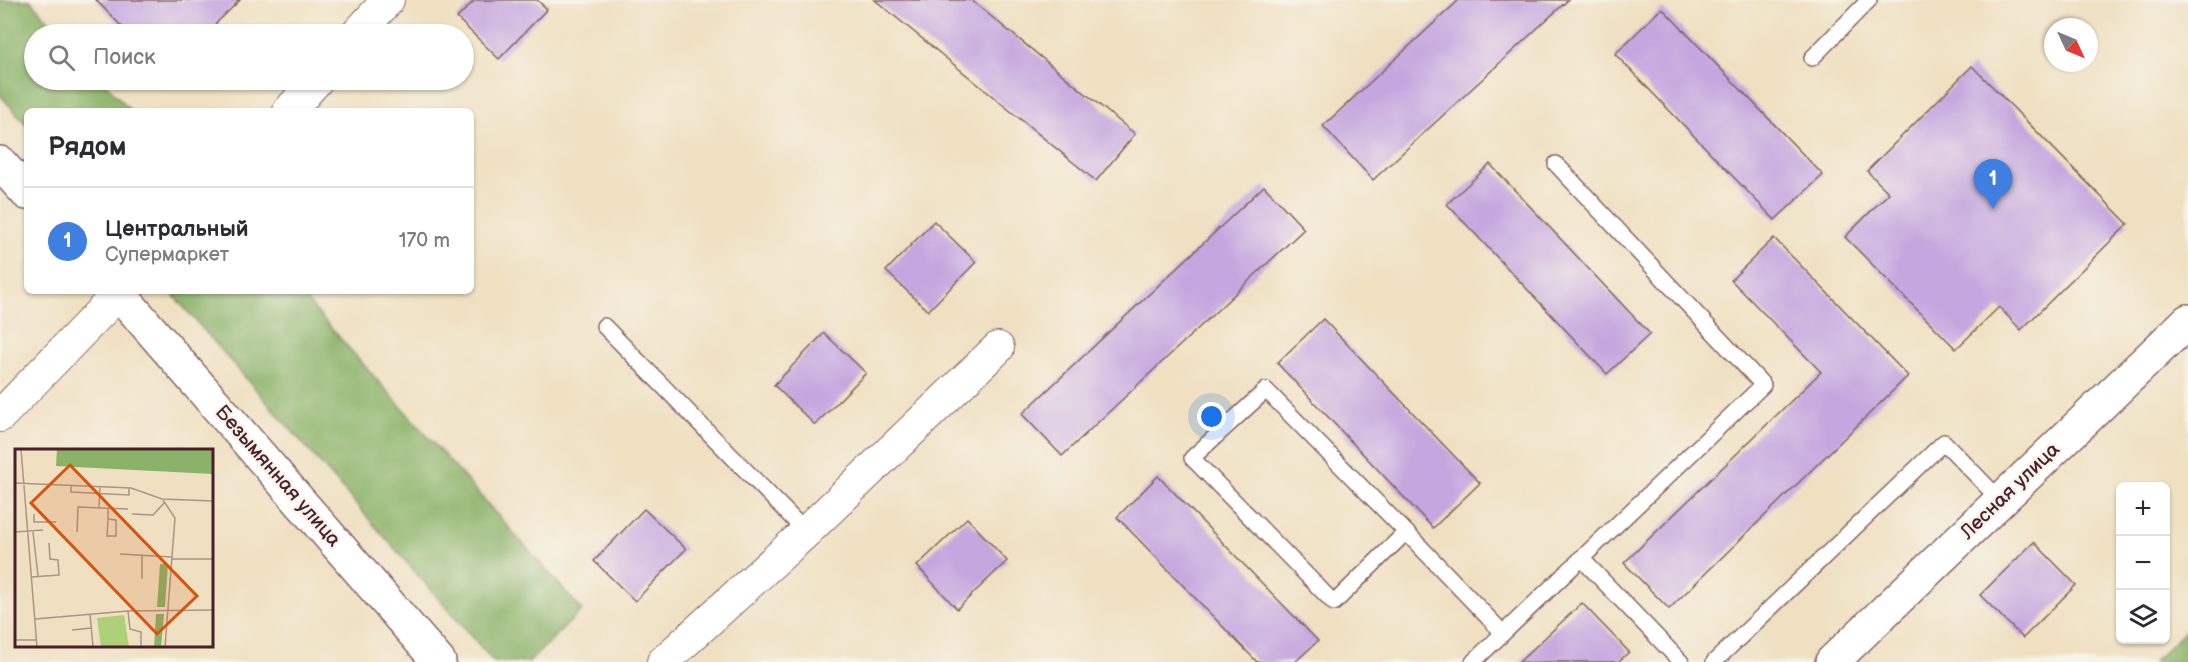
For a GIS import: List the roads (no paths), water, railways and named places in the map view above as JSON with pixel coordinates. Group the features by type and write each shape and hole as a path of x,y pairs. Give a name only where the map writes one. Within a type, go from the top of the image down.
{"street":[{"path":"366,24 388,0"},
{"path":"292,108 308,90"},
{"path":"0,164 24,190"},
{"path":"0,416 117,294"},
{"name":"Безымянная улица","path":"121,294 439,662"},
{"name":"Лесная улица","path":"1832,662 2188,321"},
{"path":"663,662 806,532 998,348"}],"lane":[{"path":"1812,58 1869,0"},
{"path":"1473,662 1763,385 1556,164"},
{"path":"604,326 806,532"},
{"path":"1406,532 1334,603 1192,458 1266,390 1406,532 1503,633"},
{"path":"1714,662 1944,442 2000,500"},
{"path":"1581,558 1681,662"}],"place":[{"name":"Центральный","path":"1993,209"}]}
